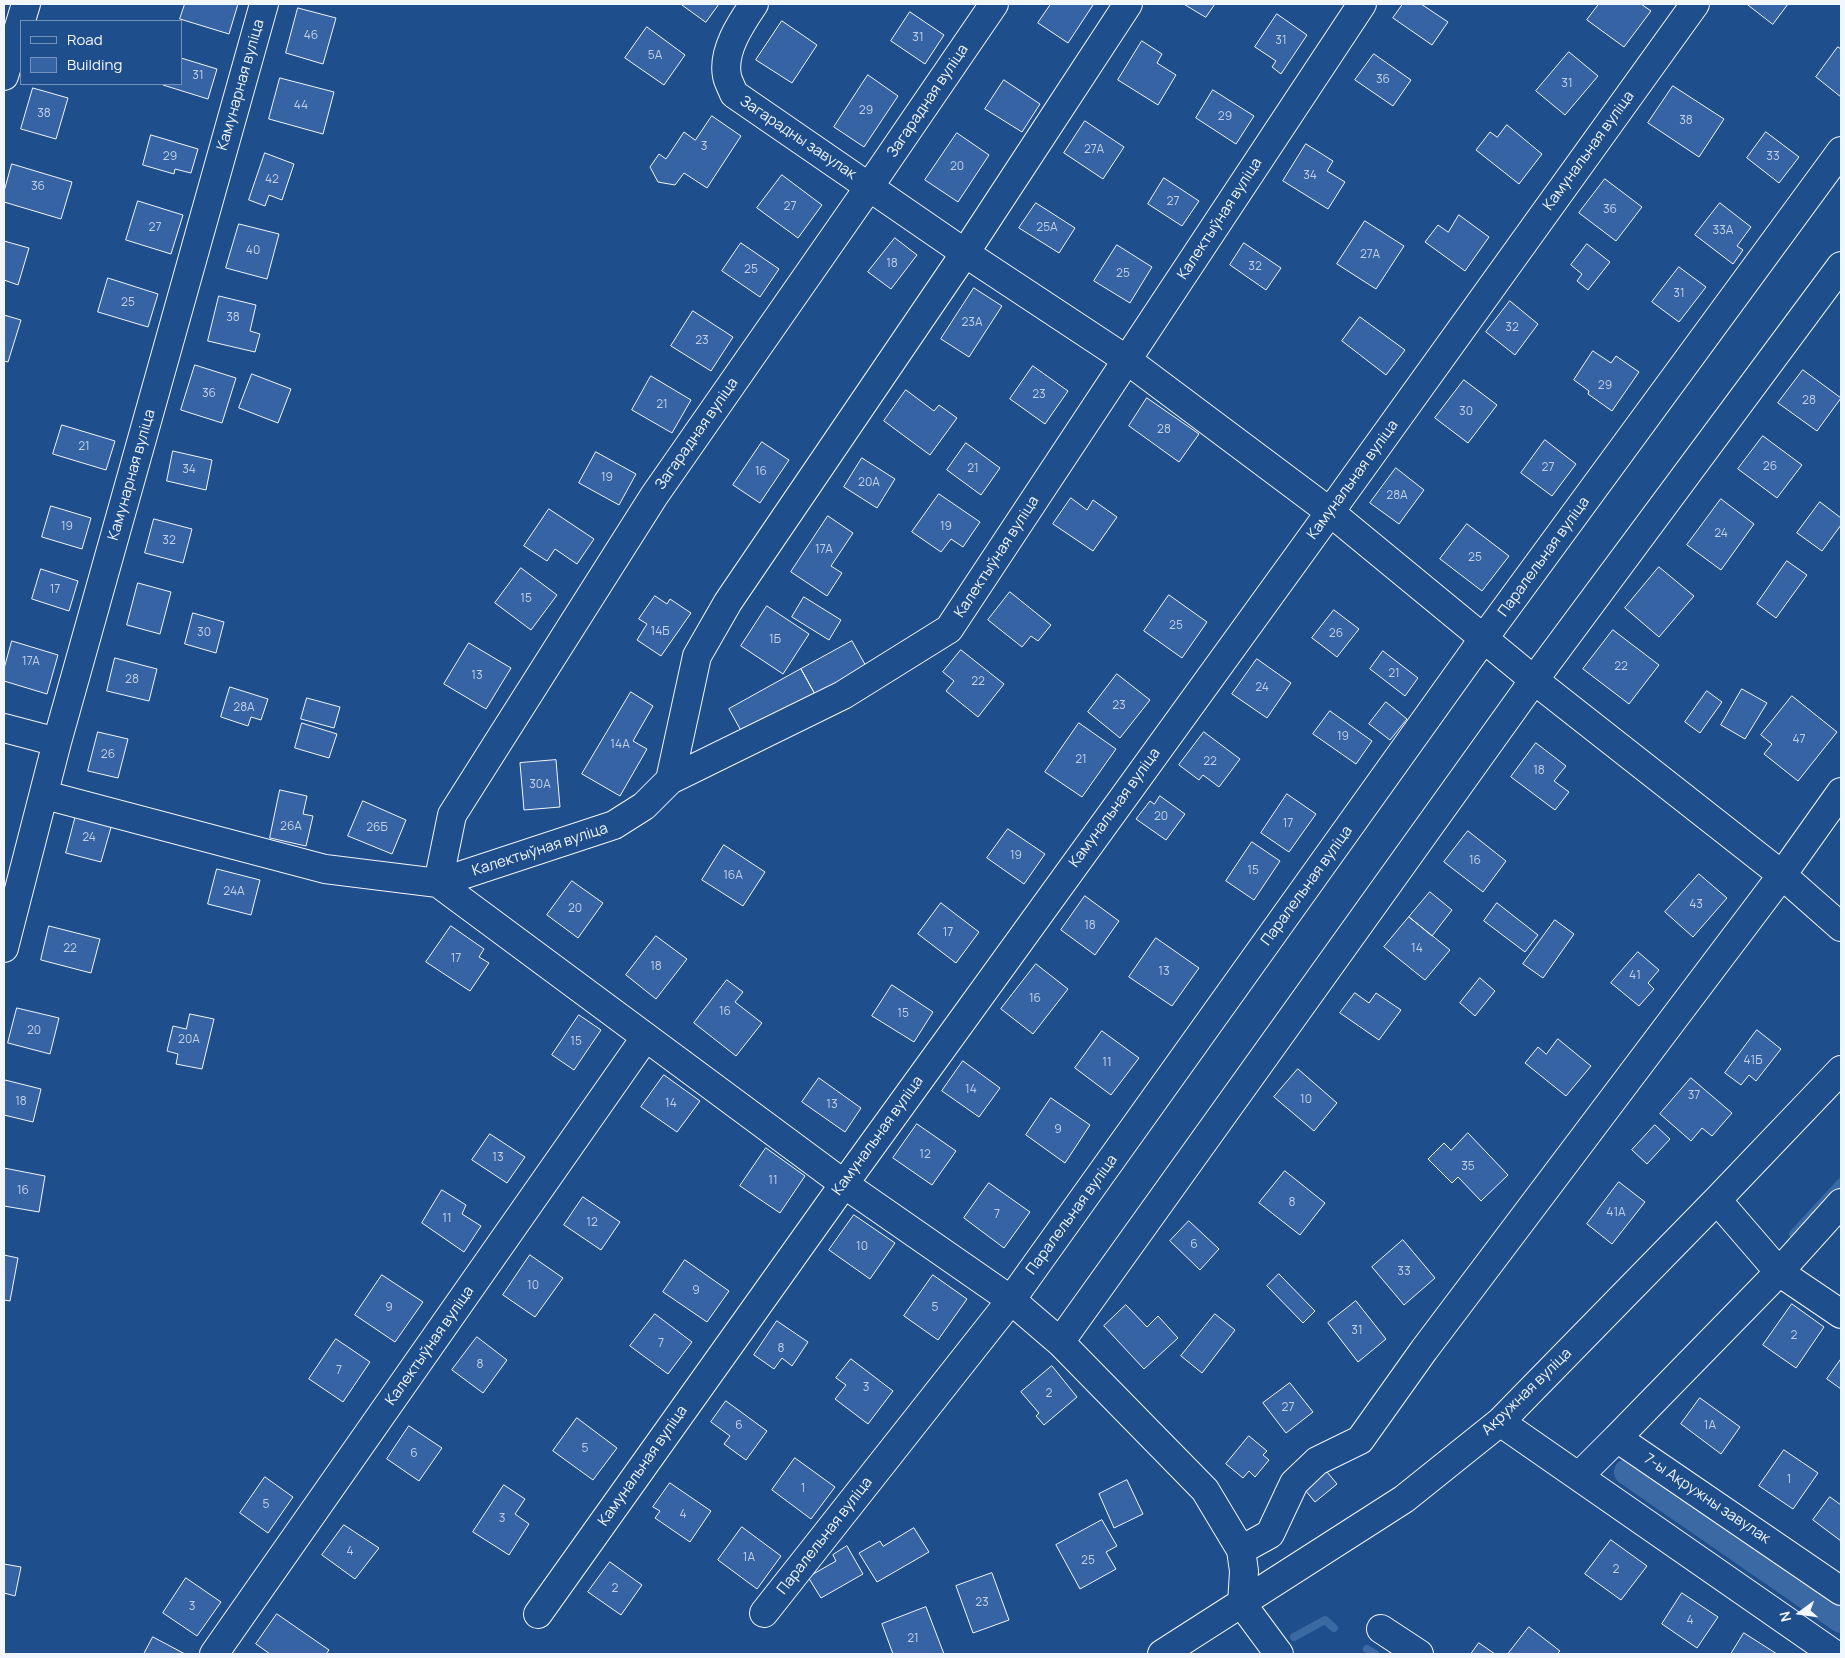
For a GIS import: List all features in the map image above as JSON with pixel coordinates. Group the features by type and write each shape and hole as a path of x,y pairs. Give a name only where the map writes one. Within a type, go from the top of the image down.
{"street":[{"path":"21,20 26,4"},
{"name":"Камунарная вуліца","path":"4,948 57,742 264,4"},
{"name":"Загарадны завулак","path":"754,4 736,30 728,55 726,75 734,94 965,254 1127,360 1330,512 1534,680 1782,875 1841,928"},
{"name":"Загарадная вуліца","path":"438,884 452,815 654,496 994,4"},
{"path":"670,780 697,656 728,602 965,254 1128,4"},
{"name":"Калектыўная вуліца","path":"438,884 614,825 644,806 670,780 842,695 949,630 1362,4"},
{"name":"Камунальная вуліца","path":"538,1614 844,1184 1330,512 1694,4"},
{"path":"4,76 20,24"},
{"name":"Паралельная вуліца","path":"764,1613 1011,1300 1484,638 1841,151"},
{"path":"1060,1342 1534,680 1841,266"},
{"path":"4,728 57,742"},
{"path":"1241,1550 1270,1534 1294,1483 1317,1461 1360,1440 1430,1342 1782,875 1841,792"},
{"path":"44,795 325,869 438,884 844,1184 1011,1300 1060,1342 1205,1490 1241,1550 1244,1571 1242,1604 1279,1654"},
{"name":"Калектыўная вуліца","path":"214,1654 645,1038"},
{"name":"Акружная вуліца","path":"1162,1654 1404,1499 1500,1422 1841,1070"},
{"path":"1717,1200 1779,1272 1841,1314"},
{"path":"1579,1476 1779,1272 1841,1204"},
{"path":"1500,1422 1834,1654"},
{"name":"7-ы Акружны завулак","path":"1617,1438 1841,1591"},
{"path":"1381,1629 1419,1654"}],"building":[{"path":"185,4 238,4 229,34 180,19"},
{"path":"681,4 719,4 706,22"},
{"path":"1051,4 1093,5 1068,43 1038,23"},
{"path":"1184,4 1215,4 1206,17"},
{"path":"1403,4 1421,4 1448,22 1432,45 1393,18"},
{"path":"1599,4 1641,4 1651,11 1624,47 1587,20"},
{"path":"1747,4 1788,4 1773,24"},
{"path":"298,8 336,18 323,64 286,53"},
{"path":"910,12 944,35 925,64 891,41"},
{"path":"1277,14 1307,35 1281,74 1272,67 1276,61 1255,47"},
{"path":"782,21 817,45 792,83 756,60"},
{"path":"647,27 685,55 664,85 625,58"},
{"path":"1142,41 1162,54 1157,63 1176,75 1158,105 1118,80"},
{"path":"1838,47 1841,49 1841,97 1816,77"},
{"path":"1569,52 1598,76 1565,115 1536,91"},
{"path":"1374,54 1411,80 1393,106 1355,80"},
{"path":"182,58 217,69 208,99 163,85 182,85"},
{"path":"868,75 898,96 864,147 834,127"},
{"path":"280,78 334,92 323,134 269,119"},
{"path":"1004,80 1040,104 1022,132 985,109"},
{"path":"1673,86 1724,119 1699,157 1648,123"},
{"path":"33,88 68,98 56,139 21,129"},
{"path":"1213,90 1254,116 1236,144 1196,118"},
{"path":"712,116 741,136 707,188 684,173 675,185 658,182 650,167 659,154 666,159 684,132 695,140"},
{"path":"1085,121 1124,147 1103,179 1064,153"},
{"path":"1507,125 1542,154 1519,184 1476,150 1490,132 1497,137"},
{"path":"1766,132 1799,157 1779,183 1747,158"},
{"path":"957,133 989,155 958,202 925,180"},
{"path":"151,135 198,149 191,173 175,169 174,174 143,165"},
{"path":"1306,144 1333,161 1327,171 1345,182 1328,209 1283,181"},
{"path":"265,153 294,164 282,200 269,195 265,206 249,200"},
{"path":"12,164 72,182 61,219 4,202 4,192"},
{"path":"782,175 822,205 798,238 757,208"},
{"path":"1164,178 1199,201 1182,226 1148,204"},
{"path":"1605,179 1642,207 1616,241 1579,213"},
{"path":"138,201 183,215 171,254 126,240"},
{"path":"1036,203 1075,228 1059,253 1019,228"},
{"path":"1720,203 1751,227 1737,246 1743,250 1733,264 1695,235"},
{"path":"1459,215 1489,237 1465,271 1425,242 1438,225 1448,232"},
{"path":"1365,221 1404,246 1376,289 1337,264"},
{"path":"239,224 279,234 267,279 226,268"},
{"path":"895,238 917,255 891,289 868,272"},
{"path":"4,241 29,248 18,285 4,280"},
{"path":"741,243 779,269 760,297 722,271"},
{"path":"1244,243 1281,268 1266,290 1230,265"},
{"path":"1587,244 1610,262 1588,290 1577,281 1582,274 1571,265"},
{"path":"1117,245 1152,267 1130,303 1094,281"},
{"path":"1679,267 1706,287 1679,322 1652,302"},
{"path":"108,278 158,294 148,327 98,312"},
{"path":"974,288 1002,306 969,357 941,339"},
{"path":"219,296 256,305 250,331 260,334 255,352 208,341"},
{"path":"1510,301 1538,324 1515,355 1486,332"},
{"path":"693,311 733,337 711,371 671,346"},
{"path":"4,315 21,320 8,362 4,361"},
{"path":"1360,317 1405,350 1386,375 1342,341"},
{"path":"1593,351 1611,363 1616,356 1639,372 1612,411 1588,394 1589,391 1574,380"},
{"path":"195,365 236,378 222,423 181,410"},
{"path":"1033,366 1068,391 1045,424 1010,399"},
{"path":"1803,370 1841,398 1817,431 1778,403"},
{"path":"252,374 291,389 278,423 239,408"},
{"path":"651,376 691,400 672,433 632,410"},
{"path":"1464,380 1497,405 1468,443 1435,418"},
{"path":"906,390 934,411 939,405 957,418 930,455 884,421"},
{"path":"1147,398 1199,434 1179,462 1129,426"},
{"path":"62,425 115,441 106,470 53,454"},
{"path":"1763,436 1802,465 1777,498 1738,469"},
{"path":"1545,440 1576,464 1552,496 1521,473"},
{"path":"762,442 789,460 760,503 733,485"},
{"path":"966,443 1000,468 981,495 947,470"},
{"path":"173,451 212,460 206,490 167,481"},
{"path":"596,452 636,474 619,505 579,483"},
{"path":"862,458 895,479 877,508 844,487"},
{"path":"1396,468 1424,490 1399,524 1370,503"},
{"path":"939,494 980,522 963,547 951,539 941,552 912,532"},
{"path":"1071,498 1087,510 1093,500 1117,517 1093,551 1053,524"},
{"path":"1721,499 1754,524 1721,570 1687,545"},
{"path":"1820,502 1841,518 1841,525 1822,551 1797,533"},
{"path":"51,506 91,518 82,549 42,537"},
{"path":"549,509 594,539 577,564 555,549 547,561 524,546"},
{"path":"828,516 853,533 831,566 842,573 827,596 791,572"},
{"path":"154,519 192,529 183,563 145,553"},
{"path":"1467,524 1509,556 1482,591 1440,559"},
{"path":"1787,561 1807,575 1776,618 1757,604"},
{"path":"1659,567 1694,596 1659,637 1625,608"},
{"path":"521,568 557,595 531,630 495,603"},
{"path":"41,569 78,581 69,611 32,599"},
{"path":"138,583 171,592 160,634 127,625"},
{"path":"1010,592 1051,625 1038,641 1031,636 1022,647 988,620"},
{"path":"1169,595 1207,622 1182,658 1144,631"},
{"path":"655,596 667,604 670,599 691,613 661,656 637,640 647,624 639,619"},
{"path":"804,597 841,620 829,640 792,617"},
{"path":"767,606 809,634 783,674 741,646"},
{"path":"1334,610 1359,629 1337,657 1312,638"},
{"path":"193,613 224,622 216,653 185,644"},
{"path":"1613,630 1659,665 1629,704 1583,669"},
{"path":"12,641 58,655 47,694 4,681 4,669"},
{"path":"852,641 867,668 816,696 801,669"},
{"path":"469,643 511,668 486,709 444,684"},
{"path":"961,650 1004,684 978,717 946,691 954,681 943,672"},
{"path":"1383,651 1418,678 1405,696 1370,669"},
{"path":"115,658 157,669 149,701 107,691"},
{"path":"1257,659 1291,683 1267,718 1232,694"},
{"path":"801,669 816,696 744,736 729,709"},
{"path":"1117,674 1150,700 1120,738 1088,712"},
{"path":"230,687 268,699 261,720 251,717 248,726 221,717"},
{"path":"1742,689 1767,703 1745,739 1721,725"},
{"path":"1707,691 1722,702 1700,733 1685,722"},
{"path":"631,692 653,706 633,741 647,749 620,796 582,774"},
{"path":"1792,696 1837,732 1798,781 1764,754 1772,744 1761,735"},
{"path":"307,698 340,707 334,728 301,719"},
{"path":"1386,702 1407,719 1390,740 1369,724"},
{"path":"1330,711 1372,741 1356,764 1313,734"},
{"path":"302,723 337,734 329,758 295,748"},
{"path":"1079,723 1116,749 1082,797 1045,772"},
{"path":"98,732 128,739 118,778 88,771"},
{"path":"1204,732 1240,759 1219,787 1203,775 1199,780 1179,765"},
{"path":"1536,743 1566,766 1554,781 1569,792 1555,810 1511,777"},
{"path":"556,760 560,807 524,810 520,763"},
{"path":"280,790 307,796 303,814 313,816 306,846 270,838"},
{"path":"1287,794 1316,814 1289,852 1261,833"},
{"path":"1160,796 1185,814 1166,840 1136,819 1150,801 1154,804"},
{"path":"363,801 406,820 392,854 348,836"},
{"path":"76,815 112,824 101,862 66,853"},
{"path":"1008,829 1045,854 1024,884 987,858"},
{"path":"1468,831 1506,861 1483,892 1444,862"},
{"path":"1252,842 1280,861 1254,900 1226,881"},
{"path":"724,845 765,872 743,906 702,880"},
{"path":"217,869 260,880 251,915 208,904"},
{"path":"1699,874 1727,898 1693,937 1665,912"},
{"path":"572,881 603,903 578,938 547,915"},
{"path":"1430,892 1452,910 1432,936 1409,917"},
{"path":"1085,896 1119,921 1095,955 1061,930"},
{"path":"941,903 979,932 956,963 918,934"},
{"path":"1497,903 1538,935 1525,952 1484,921"},
{"path":"1409,917 1450,950 1425,980 1384,947"},
{"path":"1555,920 1574,934 1543,978 1523,964"},
{"path":"49,926 100,939 91,973 41,960"},
{"path":"451,926 484,949 479,957 489,963 470,991 426,962"},
{"path":"656,936 687,959 656,999 626,975"},
{"path":"1156,938 1199,968 1172,1006 1129,977"},
{"path":"1638,952 1659,970 1648,983 1654,989 1639,1006 1611,983"},
{"path":"1036,964 1068,989 1033,1034 1001,1009"},
{"path":"1480,978 1495,991 1475,1016 1460,1003"},
{"path":"727,980 743,992 735,1002 762,1023 736,1056 694,1023"},
{"path":"892,985 933,1012 914,1042 872,1016"},
{"path":"1355,993 1369,1003 1376,993 1401,1010 1379,1040 1340,1013"},
{"path":"17,1008 59,1018 50,1054 8,1043"},
{"path":"190,1014 214,1019 202,1069 176,1064 178,1054 167,1051 173,1026 186,1029"},
{"path":"579,1015 601,1030 574,1070 552,1055"},
{"path":"1757,1030 1781,1049 1756,1081 1749,1075 1741,1085 1725,1073"},
{"path":"1102,1031 1139,1058 1111,1095 1075,1068"},
{"path":"1558,1039 1591,1066 1566,1096 1525,1063 1538,1047 1546,1054"},
{"path":"963,1061 1000,1088 979,1117 942,1091"},
{"path":"1298,1069 1337,1103 1314,1131 1274,1097"},
{"path":"664,1075 700,1101 677,1132 641,1107"},
{"path":"819,1078 861,1108 845,1132 802,1102"},
{"path":"1691,1078 1732,1113 1712,1136 1702,1128 1691,1141 1660,1114"},
{"path":"5,1080 41,1089 33,1122 4,1115"},
{"path":"1051,1098 1090,1125 1065,1163 1026,1135"},
{"path":"917,1124 956,1151 932,1185 893,1158"},
{"path":"1655,1125 1670,1139 1647,1164 1632,1150"},
{"path":"1468,1133 1508,1175 1481,1201 1458,1177 1452,1183 1428,1159 1444,1143 1451,1150"},
{"path":"490,1134 525,1157 507,1183 472,1160"},
{"path":"766,1148 805,1176 780,1213 740,1186"},
{"path":"4,1168 45,1176 39,1212 4,1206"},
{"path":"1285,1171 1325,1203 1300,1235 1259,1203"},
{"path":"1619,1182 1645,1202 1612,1244 1587,1224"},
{"path":"989,1183 1030,1212 1004,1248 964,1218"},
{"path":"442,1190 466,1205 462,1214 481,1226 464,1252 422,1223"},
{"path":"583,1197 620,1222 601,1250 564,1225"},
{"path":"854,1215 895,1243 870,1279 829,1250"},
{"path":"1189,1221 1219,1249 1200,1270 1170,1241"},
{"path":"1403,1240 1435,1278 1404,1305 1372,1267"},
{"path":"4,1255 18,1258 10,1301 4,1300"},
{"path":"530,1255 563,1278 535,1317 503,1295"},
{"path":"685,1260 729,1291 707,1322 663,1292"},
{"path":"1279,1274 1315,1311 1303,1323 1267,1286"},
{"path":"382,1275 423,1302 395,1342 355,1315"},
{"path":"933,1275 967,1299 938,1340 904,1316"},
{"path":"1356,1301 1386,1339 1358,1362 1328,1323"},
{"path":"1792,1304 1824,1327 1796,1368 1763,1345"},
{"path":"1126,1305 1147,1327 1158,1316 1178,1338 1144,1369 1104,1326"},
{"path":"655,1314 692,1342 668,1374 630,1346"},
{"path":"1215,1314 1235,1330 1202,1373 1181,1356"},
{"path":"777,1321 808,1342 792,1366 782,1358 774,1369 754,1355"},
{"path":"477,1337 507,1360 483,1393 452,1370"},
{"path":"336,1339 370,1362 343,1402 309,1379"},
{"path":"851,1359 893,1391 868,1424 835,1399 846,1385 836,1378"},
{"path":"1841,1359 1841,1389 1827,1379"},
{"path":"1052,1366 1077,1397 1044,1425 1036,1416 1039,1413 1021,1392"},
{"path":"1290,1383 1313,1412 1286,1433 1263,1403"},
{"path":"1700,1398 1740,1427 1721,1454 1681,1424"},
{"path":"726,1401 767,1431 746,1460 724,1444 730,1436 711,1422"},
{"path":"577,1418 617,1448 593,1480 553,1451"},
{"path":"409,1426 442,1448 419,1481 387,1459"},
{"path":"1249,1436 1267,1451 1263,1455 1269,1460 1255,1477 1249,1471 1243,1478 1226,1464"},
{"path":"1784,1450 1818,1473 1793,1509 1759,1486"},
{"path":"795,1458 835,1487 811,1519 772,1490"},
{"path":"1322,1466 1337,1484 1315,1502 1300,1484"},
{"path":"265,1477 293,1497 268,1533 240,1513"},
{"path":"1127,1480 1143,1514 1114,1528 1099,1494"},
{"path":"670,1483 711,1511 690,1542 655,1518 660,1511 653,1507"},
{"path":"504,1485 525,1499 515,1514 529,1524 509,1555 473,1532"},
{"path":"1830,1497 1841,1505 1841,1541 1813,1520"},
{"path":"1102,1520 1117,1546 1106,1552 1116,1569 1080,1589 1056,1545"},
{"path":"344,1525 379,1548 355,1579 322,1555"},
{"path":"742,1527 781,1556 757,1589 718,1560"},
{"path":"914,1528 929,1552 877,1582 859,1553 880,1541 883,1546"},
{"path":"1611,1540 1647,1566 1621,1600 1585,1574"},
{"path":"847,1546 863,1574 821,1598 808,1577 836,1561 833,1555"},
{"path":"610,1562 642,1585 621,1615 588,1592"},
{"path":"4,1564 21,1567 15,1596 4,1593"},
{"path":"992,1573 1009,1620 973,1633 956,1586"},
{"path":"186,1578 221,1602 197,1636 163,1613"},
{"path":"1682,1593 1718,1617 1697,1648 1662,1624"},
{"path":"926,1607 944,1654 893,1654 882,1624"},
{"path":"277,1614 329,1650 326,1654 270,1654 256,1644"},
{"path":"1529,1627 1560,1651 1557,1654 1508,1654"},
{"path":"1744,1633 1777,1654 1731,1654"},
{"path":"153,1637 185,1654 144,1654"},
{"path":"1479,1643 1495,1654 1471,1654"}],"waterway":[{"path":"1793,1234 1841,1182"},
{"path":"1627,1472 1841,1620"},
{"path":"1294,1637 1325,1620 1334,1628"},
{"path":"1367,1649 1375,1654"}]}
